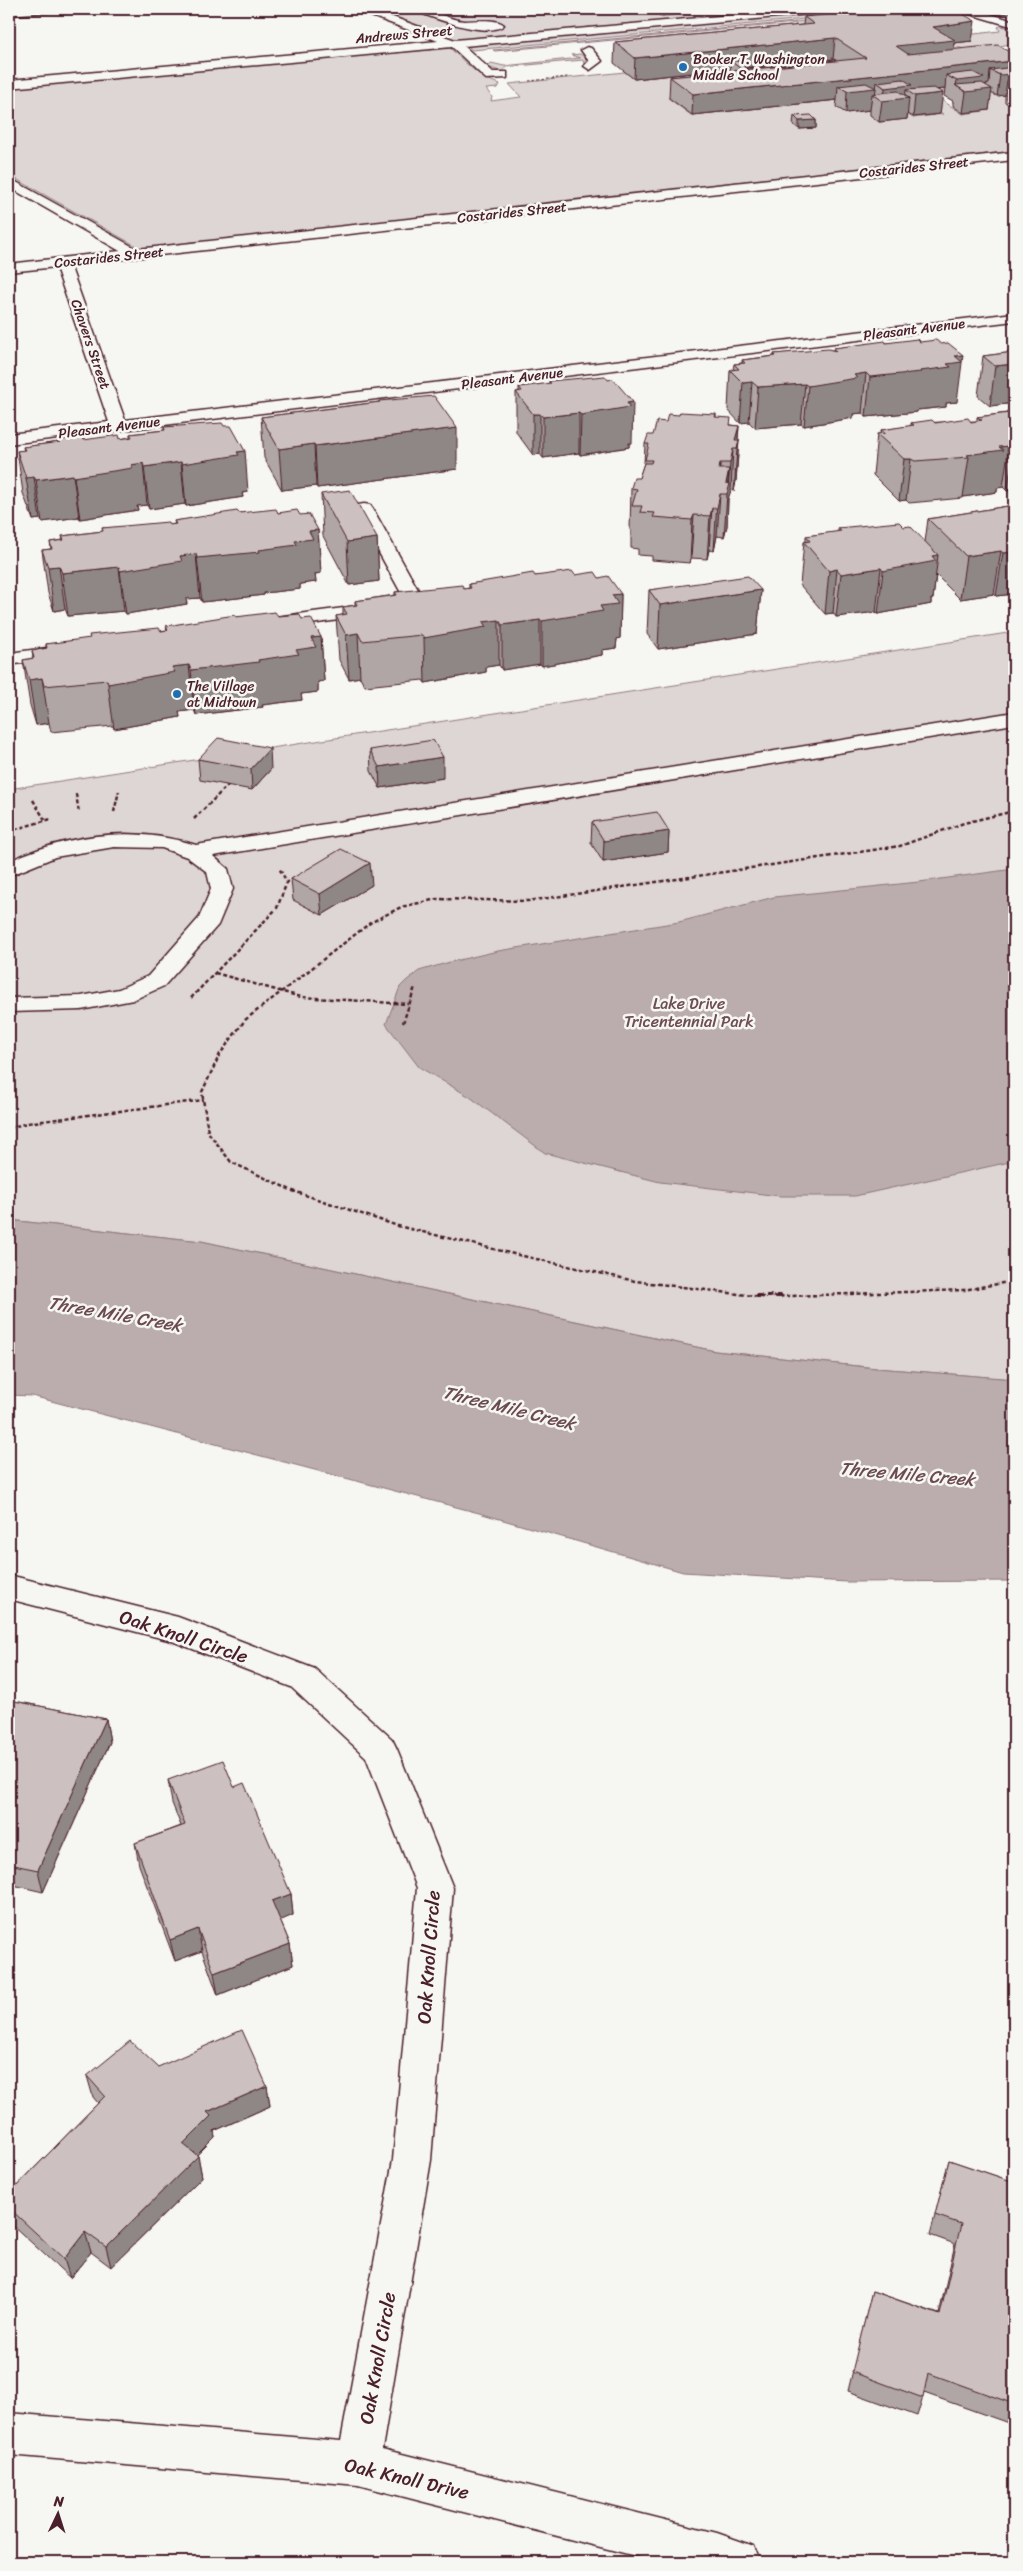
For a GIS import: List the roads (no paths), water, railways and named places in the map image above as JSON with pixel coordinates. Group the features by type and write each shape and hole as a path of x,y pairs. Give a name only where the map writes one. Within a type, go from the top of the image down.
{"street":[{"path":"9,12 48,9"},
{"path":"363,9 455,44 490,76 503,75"},
{"path":"420,9 460,24 480,26 509,24"},
{"name":"Andrews Street","path":"9,84 831,9"},
{"path":"964,9 1014,24"},
{"path":"584,18 603,30"},
{"path":"587,50 596,61 590,66"},
{"path":"475,61 494,59"},
{"name":"Costarides Street","path":"9,268 1014,156"},
{"path":"9,182 137,254"},
{"name":"Chavers Street","path":"62,263 119,426"},
{"name":"Pleasant Avenue","path":"9,439 1014,317"},
{"path":"262,625 417,604 364,509"},
{"path":"9,659 87,648"},
{"path":"195,852 1014,718"},
{"path":"9,869 49,851 114,840 164,842 195,852 217,869 222,889 210,920 156,981 125,994 81,1003 9,1005"},
{"name":"Oak Knoll Circle","path":"9,1587 24,1589 178,1630 303,1678 380,1749 436,1888 412,2160 358,2464"},
{"name":"Oak Knoll Drive","path":"9,2434 358,2464 717,2555 738,2562"}],"water":[{"path":"1014,869 1014,1161 855,1196 780,1196 660,1182 545,1153 470,1097 419,1067 386,1024 400,987 406,981 419,971 450,962 498,951 679,922 774,897 919,882"},
{"name":"Three Mile Creek","path":"9,1220 201,1241 715,1351 876,1368 1014,1379 1014,1581 847,1582 683,1572 479,1513 32,1396 9,1395"}],"place":[{"name":"Booker T. Washington Middle School","path":"683,67"},
{"name":"The Village at Midtown","path":"177,694"}],"park label":[{"name":"Lake Drive Tricentennial Park","path":"689,1012"}]}
